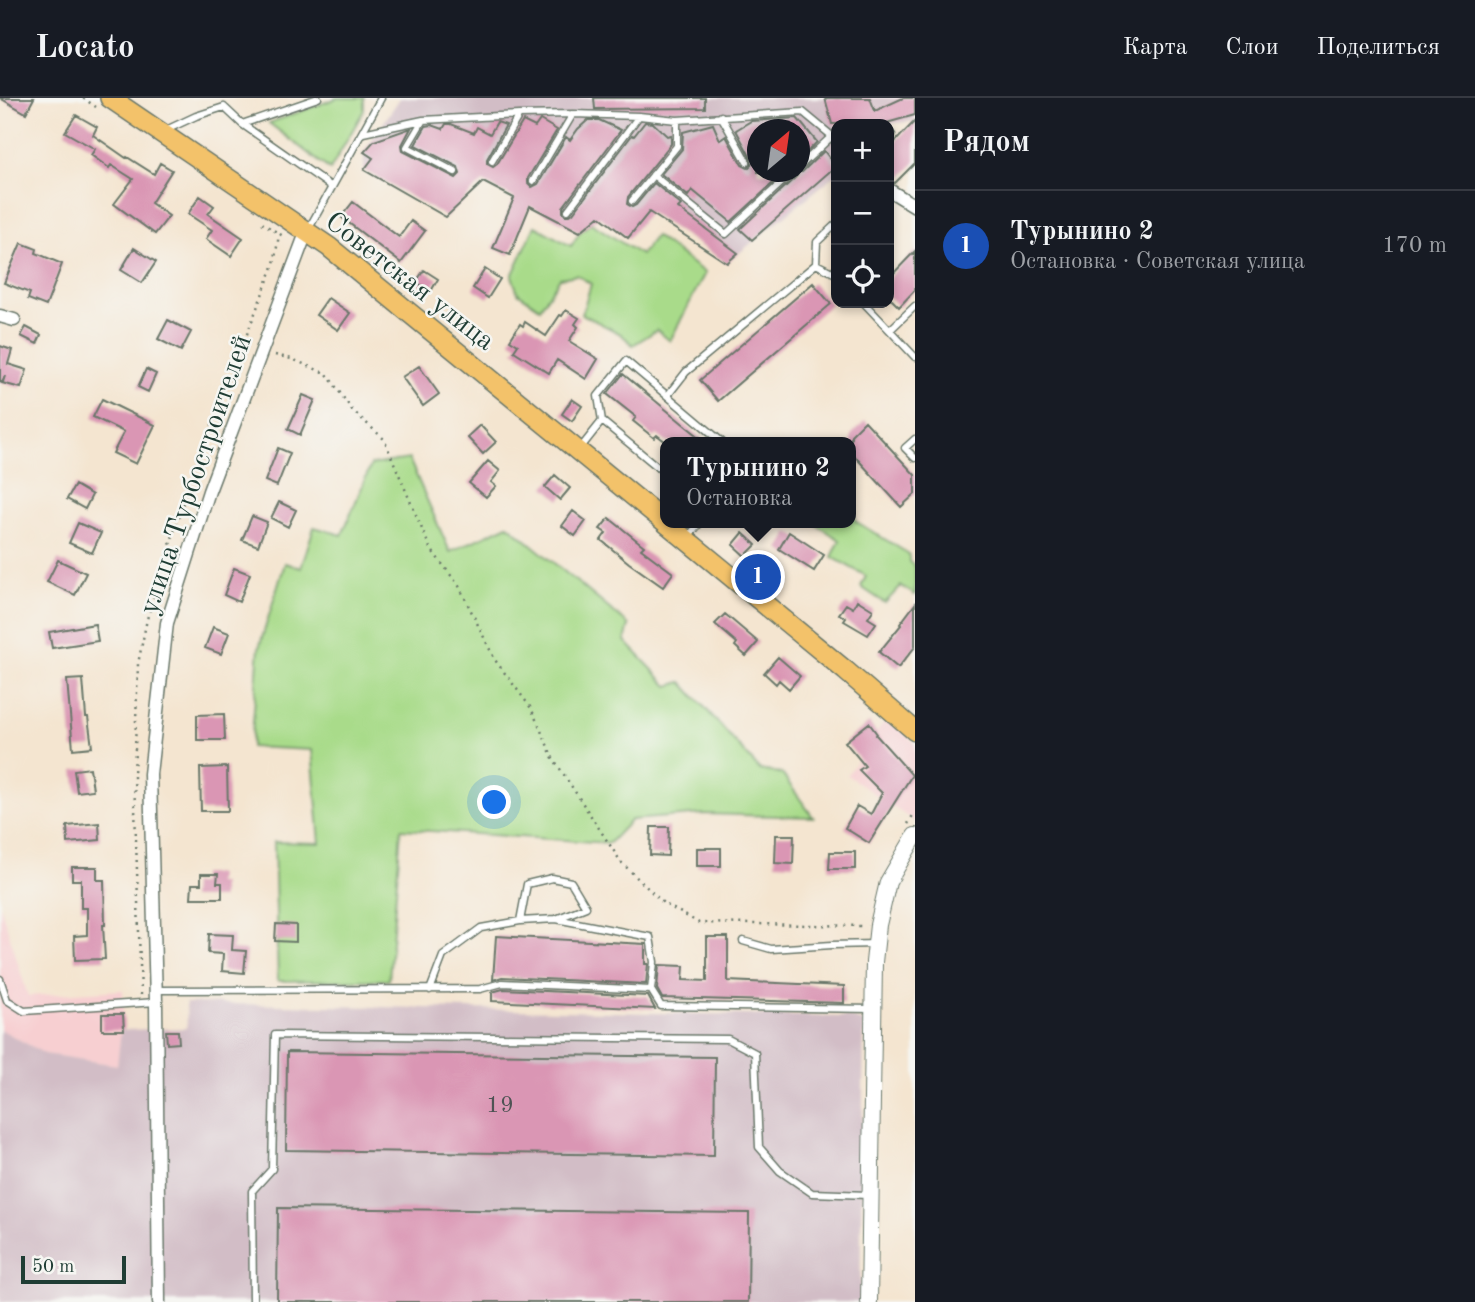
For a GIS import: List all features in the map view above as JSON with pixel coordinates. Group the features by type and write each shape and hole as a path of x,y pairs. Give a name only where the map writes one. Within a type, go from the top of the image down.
{"main road":[{"name":"Советская улица","path":"107,106 160,133 304,238 329,247 660,517"},
{"name":"Советская улица","path":"673,528 915,731"}],"street":[{"path":"894,193 915,206"},
{"name":"улица Турбостроителей","path":"159,1302 157,1030 150,774 167,623 209,491 304,238"},
{"path":"0,316 14,320"},
{"path":"869,1302 876,944 888,882 915,836"}],"lane":[{"path":"224,107 225,98"},
{"path":"242,124 318,98"},
{"path":"304,238 381,98"},
{"path":"224,107 242,124 332,187"},
{"path":"160,133 224,107"},
{"path":"363,133 423,120 519,115 639,116 677,120 803,111 831,136"},
{"path":"533,181 573,114"},
{"path":"492,162 519,115"},
{"path":"568,210 639,116"},
{"path":"721,116 747,162"},
{"path":"423,120 407,148 455,172"},
{"path":"632,201 677,146 677,120"},
{"path":"810,158 831,141"},
{"path":"653,175 726,233 782,182"},
{"path":"668,395 686,372 816,264 817,242 831,229"},
{"path":"816,264 831,272"},
{"path":"890,330 915,306"},
{"path":"869,308 915,356"},
{"path":"660,469 602,421 598,396 626,361 716,437"},
{"path":"578,451 602,421"},
{"path":"915,439 905,448 915,458"},
{"path":"686,540 696,528"},
{"path":"520,920 527,884 552,878 571,882 586,907 556,919"},
{"path":"430,990 443,956 481,928 520,920 556,919 650,937 654,962 651,990 661,1006 873,1009"},
{"path":"743,941 771,950 832,944 876,944"},
{"path":"0,979 7,1000 23,1011 156,996 480,989 502,983 651,990"},
{"path":"253,1302 252,1191 272,1169 275,1035 728,1039 755,1053 759,1147 780,1171 812,1192 870,1195"}],"path":[{"path":"83,98 107,106"},
{"path":"257,220 279,235 304,238"},
{"path":"261,351 292,359 327,374 352,410 384,439 430,548 459,586 495,660 531,708 553,758 621,862 663,903 699,923 869,926"}],"shaded area":[{"path":"400,98 915,98 915,121 894,123 894,119 831,119 831,178 727,263 649,212 628,238 599,216 580,232 483,182 446,217 364,170 364,152"},
{"path":"887,718 915,743 915,822 847,775"},
{"path":"0,905 28,996 123,990 124,1030 121,1030 117,1065 45,1054 0,1029"},
{"path":"186,1003 847,1017 864,1022 860,1302 0,1302 0,1029 45,1054 117,1065 121,1030 187,1028"}],"green space":[{"path":"337,98 364,98 364,110 330,170 269,123"},
{"path":"591,223 641,255 655,236 705,273 670,341 657,330 633,345 621,334 582,314 591,284 577,275 560,278 540,308 518,293 512,276 535,226 571,246 580,232"},
{"path":"409,459 450,552 508,525 629,625 625,641 668,686 682,682 760,770 782,774 813,817 704,814 631,820 609,843 401,829 389,980 278,981 274,842 320,843 312,750 251,747 259,648 285,563 301,568 314,527 342,535 371,465"},
{"path":"856,522 909,554 909,562 915,566 915,595 901,586 885,603 861,587 866,576 832,557 840,540 822,528 856,528"}],"building":[{"path":"0,98 34,98 26,113"},
{"path":"594,98 705,98 705,108 595,109"},
{"path":"825,98 870,98 875,111 903,98 915,98 915,115 894,121 831,120"},
{"path":"76,115 97,127 93,135 126,158 154,174 160,163 172,170 151,203 169,216 155,234 114,204 133,179 111,165 109,168 91,155 95,149 65,132"},
{"path":"540,120 557,130 528,178 532,187 538,184 566,137 570,140 588,120 599,120 621,130 563,207 565,215 573,213 632,135 634,136 645,122 653,123 667,136 671,135 671,144 628,197 627,204 632,207 636,205 654,183 681,205 678,208 738,253 727,263 649,212 628,238 599,216 580,232 530,206 510,255 493,248 514,198 483,182 446,217 364,170 373,158 364,152 374,141 411,128 402,145 403,151 456,178 460,174 458,167 415,145 426,126 443,129 446,124 451,124 474,133 477,127 490,134 497,122 506,125 487,159 487,164 493,167 523,121 535,127"},
{"path":"915,121 915,163 895,183 894,183 894,143"},
{"path":"747,123 747,151 736,130"},
{"path":"713,124 720,140 726,136 742,165 747,168 747,182 774,182 731,222 692,190 688,196 661,174 682,149 683,132"},
{"path":"810,134 817,142 810,149"},
{"path":"824,151 831,160 831,170 752,240 740,229 791,182 810,182 810,164"},
{"path":"200,196 214,206 208,214 243,238 231,256 206,239 212,230 188,214"},
{"path":"353,202 399,237 411,221 425,231 401,263 341,217"},
{"path":"21,243 62,264 46,306 28,299 30,293 4,283"},
{"path":"134,248 156,262 142,283 121,270"},
{"path":"915,251 915,290 899,307 894,302 894,273"},
{"path":"485,269 500,279 488,298 473,288"},
{"path":"424,270 438,279 431,291 416,282"},
{"path":"813,283 831,304 718,401 700,380"},
{"path":"328,298 350,313 338,330 316,315"},
{"path":"566,310 579,318 575,324 578,327 569,341 598,359 586,379 557,360 549,373 514,351 518,345 510,340 520,324 523,326 525,322 546,336"},
{"path":"168,320 191,332 181,351 158,339"},
{"path":"26,327 41,335 37,344 21,336"},
{"path":"0,346 12,350 8,364 27,370 21,388 0,382"},
{"path":"419,366 439,394 423,406 402,377"},
{"path":"146,369 156,374 148,392 138,387"},
{"path":"623,374 700,437 660,437 657,435 654,438 633,421 636,417 607,394"},
{"path":"303,395 315,400 300,435 288,429"},
{"path":"102,399 155,425 136,464 113,453 124,432 93,417"},
{"path":"572,399 582,406 572,421 562,414"},
{"path":"865,421 915,475 915,494 901,507 856,458 856,437 851,435"},
{"path":"480,425 496,442 483,454 467,437"},
{"path":"278,448 290,453 277,486 265,481"},
{"path":"488,461 500,471 491,482 496,486 486,497 469,483"},
{"path":"555,475 570,488 560,500 545,487"},
{"path":"75,485 92,495 85,509 67,499"},
{"path":"279,502 296,510 288,527 271,518"},
{"path":"573,511 586,521 575,536 562,526"},
{"path":"252,516 267,522 258,546 242,540"},
{"path":"609,518 644,546 641,549 673,573 663,587 601,540 606,533 600,529"},
{"path":"78,523 101,533 92,553 69,543"},
{"path":"789,532 824,555 814,571 779,549"},
{"path":"743,533 756,545 745,556 733,545"},
{"path":"58,560 86,573 75,595 47,582"},
{"path":"234,568 250,574 239,602 224,595"},
{"path":"857,600 873,610 868,618 876,623 868,635 844,621 846,618 839,614 846,604 853,608"},
{"path":"915,604 915,647 898,668 879,652"},
{"path":"725,614 758,642 746,656 735,646 737,643 715,624"},
{"path":"95,624 98,641 52,648 49,632"},
{"path":"213,627 229,633 221,654 205,648"},
{"path":"778,657 800,676 789,689 779,680 776,684 764,673"},
{"path":"83,679 92,747 73,749 67,680"},
{"path":"224,714 225,740 197,740 197,715"},
{"path":"869,723 876,735 912,775 869,843 845,828 857,806 871,814 882,793 859,770 865,766 845,742"},
{"path":"227,767 228,811 201,811 200,768"},
{"path":"90,768 93,790 77,792 74,770"},
{"path":"99,823 100,840 68,843 67,826"},
{"path":"651,827 669,827 668,856 650,855"},
{"path":"776,835 794,835 793,864 775,863"},
{"path":"697,848 721,848 721,866 697,866"},
{"path":"830,852 855,852 855,869 829,869"},
{"path":"72,867 97,867 97,880 104,880 105,959 75,960 74,936 87,935 87,908 81,908 81,880 72,880"},
{"path":"201,874 218,874 217,883 222,883 222,898 191,898 192,884 201,884"},
{"path":"276,924 296,925 296,942 275,941"},
{"path":"209,934 233,935 232,950 246,951 244,973 222,971 223,954 208,953"},
{"path":"496,936 645,944 645,964 648,964 646,984 502,977 493,980"},
{"path":"707,937 728,937 728,981 844,986 844,1003 662,998 657,989 659,965 684,966 683,980 707,981"},
{"path":"503,989 648,996 655,1009 492,1001 492,992"},
{"path":"102,1014 123,1014 124,1030 102,1030"},
{"path":"166,1031 178,1031 179,1043 167,1044"},
{"path":"287,1052 715,1057 714,1156 286,1150"},
{"path":"278,1208 749,1213 748,1302 277,1302"}],"place":[{"name":"Турынино 2","path":"758,577"}]}
